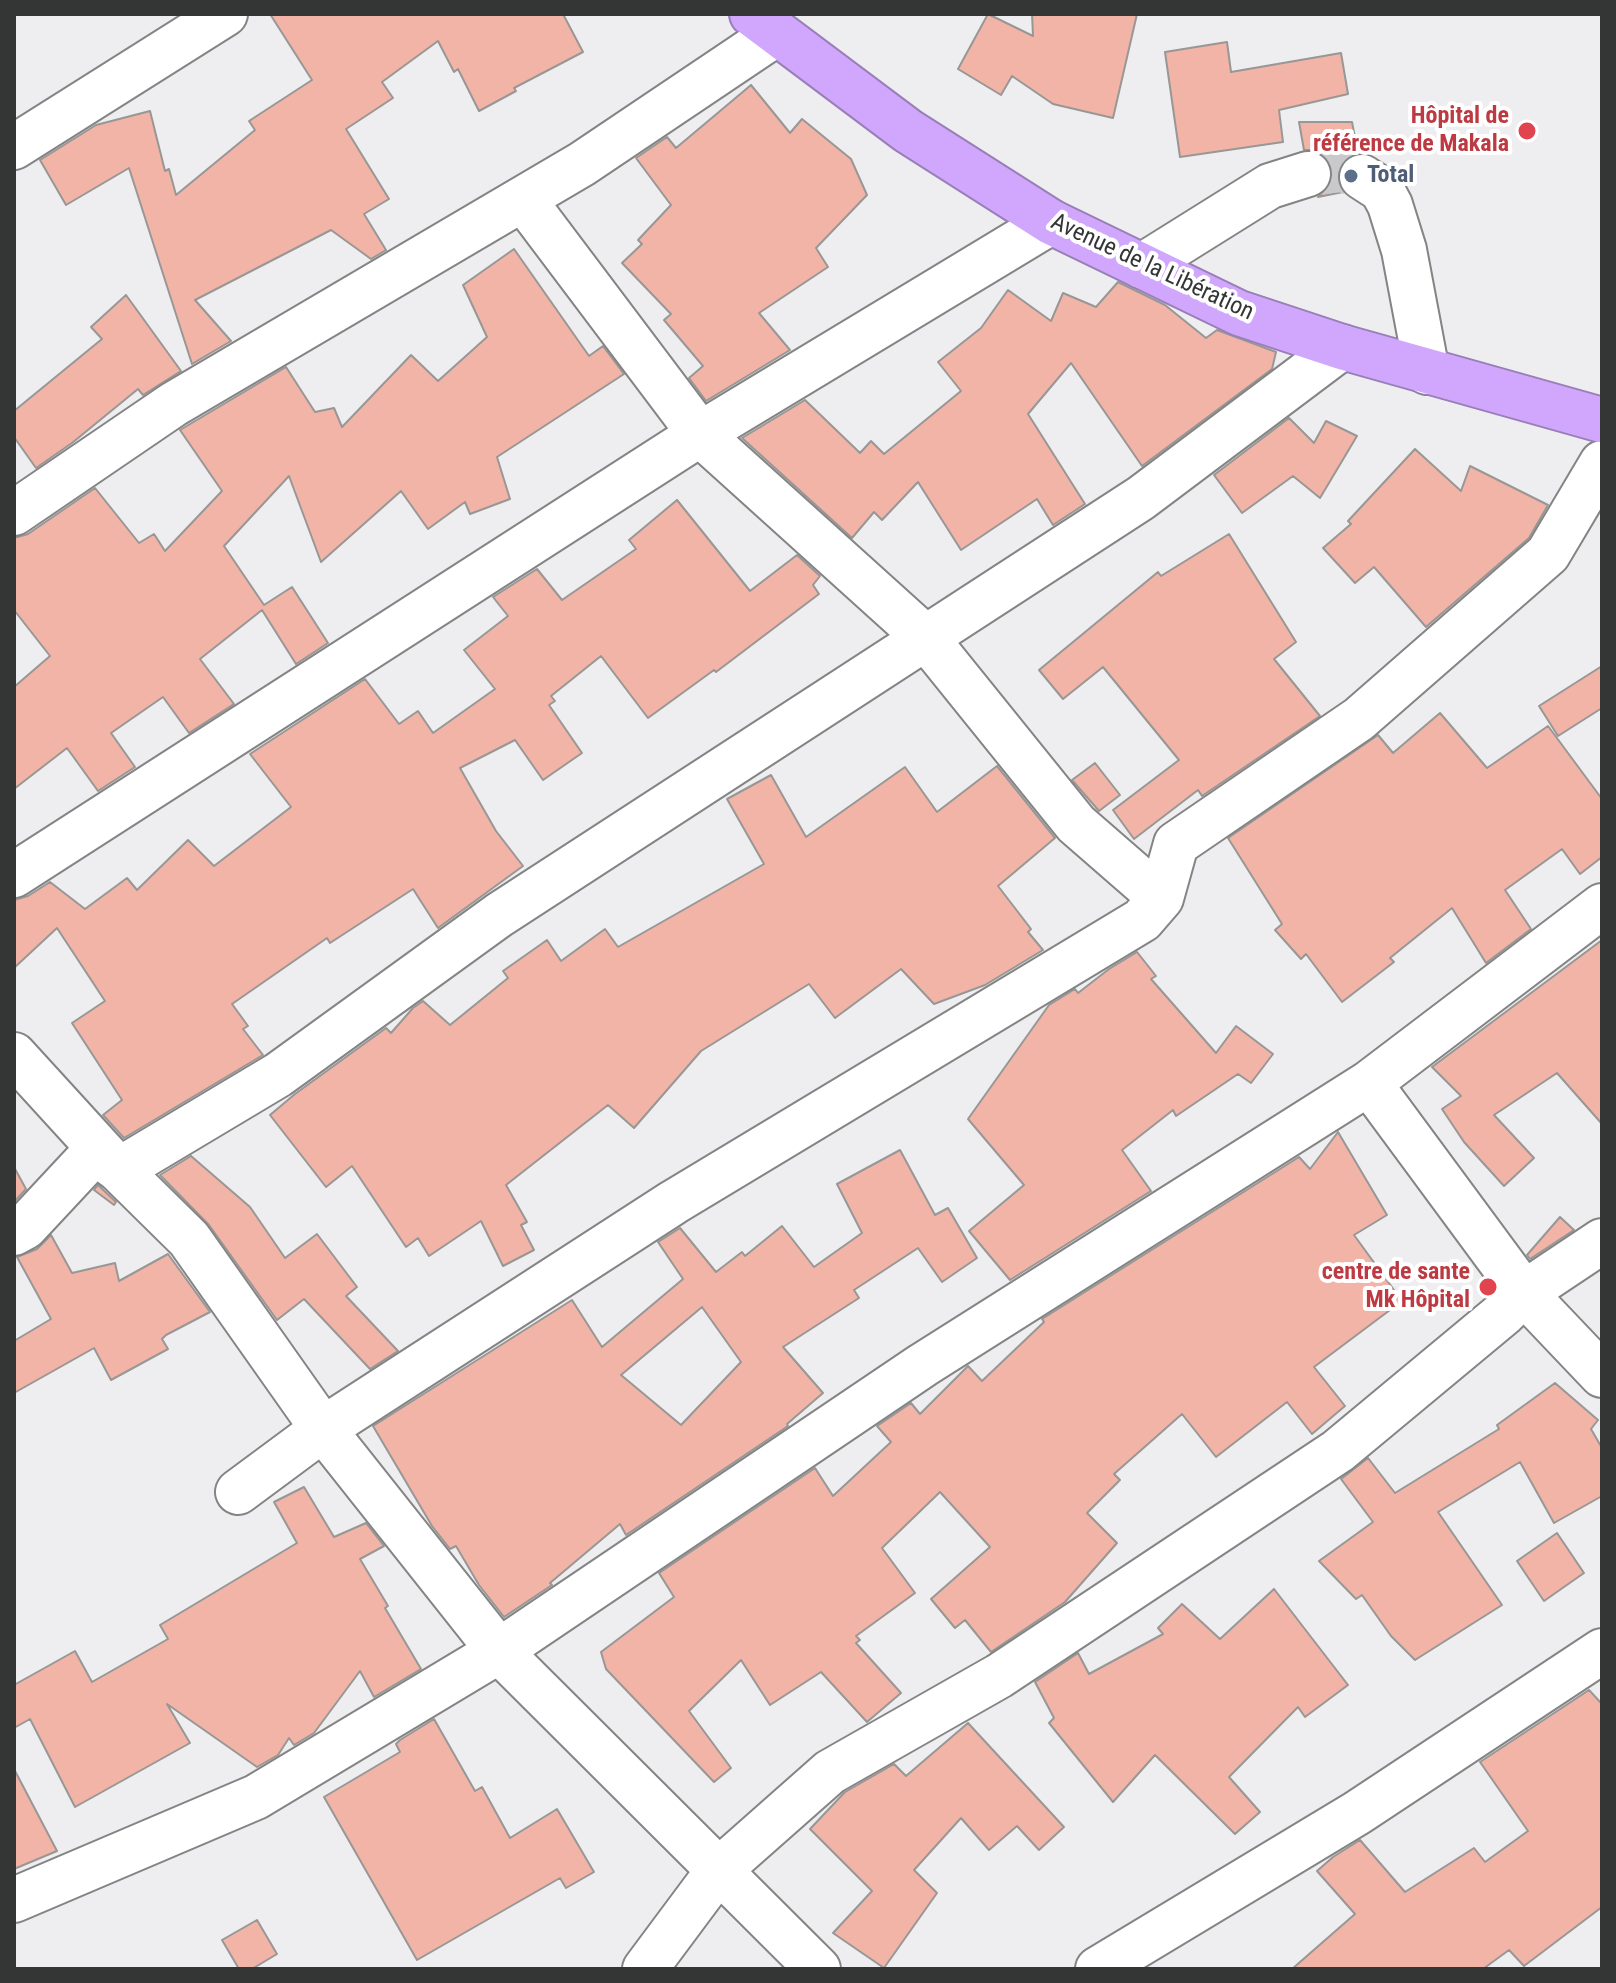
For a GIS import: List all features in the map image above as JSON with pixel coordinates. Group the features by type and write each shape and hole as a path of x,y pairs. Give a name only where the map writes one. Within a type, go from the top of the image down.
{"highway":[{"name":"Avenue de la Libération","path":"764,24 908,131 1051,222 1239,313 1342,347 1602,420"}],"street":[{"path":"14,147 225,14"},
{"path":"14,513 174,404 582,164 764,24"},
{"path":"1142,266 1270,186 1308,174"},
{"path":"1362,177 1382,190 1390,205 1404,250 1427,372"},
{"path":"523,199 700,434 926,638 1076,824 1161,898"},
{"path":"14,875 700,434 1051,222"},
{"path":"119,1170 278,1075 499,915 1141,498 1342,347"},
{"path":"238,1492 323,1429 674,1202 1142,920 1161,898 1176,844 1359,719 1548,554 1602,463"},
{"path":"14,1900 256,1797 499,1651 923,1365 1369,1083 1602,906"},
{"path":"14,1055 119,1170 189,1239 323,1429 499,1651 818,1969"},
{"path":"1369,1083 1524,1293 1602,1375"},
{"path":"14,1233 25,1227 95,1152 119,1170"},
{"path":"645,1969 718,1871 830,1772 999,1676 1338,1451 1524,1293 1602,1241"},
{"path":"1098,1969 1357,1813 1602,1651"}],"building":[{"path":"270,14 563,14 583,52 514,88 516,91 479,111 458,69 454,72 438,41 382,82 393,98 346,129 389,199 364,214 386,250 371,259 331,230 195,300 231,341 192,364 129,168 66,205 40,160 96,125 150,111 165,171 169,169 176,195 255,130 249,121 312,80"},
{"path":"988,14 1033,36 1032,14 1137,14 1113,118 1053,104 1012,76 1001,95 958,69"},
{"path":"1227,42 1231,72 1341,53 1348,94 1279,110 1283,142 1180,157 1165,52"},
{"path":"751,85 790,133 802,119 851,159 867,195 816,248 828,267 759,313 790,350 706,401 689,378 703,366 664,320 671,314 622,263 642,244 638,240 671,205 636,158 667,137 676,148"},
{"path":"1299,122 1352,122 1358,153 1350,155 1341,164 1337,176 1343,192 1318,197 1327,190 1332,180 1332,167 1324,155 1314,150 1304,150"},
{"path":"514,249 589,356 603,346 624,374 497,457 510,499 470,514 465,502 428,529 401,491 321,562 289,476 224,546 264,605 292,587 328,643 296,664 262,610 200,659 234,704 189,733 163,697 111,733 135,767 98,791 67,748 14,789 14,687 50,656 14,610 14,538 28,534 95,488 139,543 154,534 165,551 222,491 180,430 286,367 315,412 334,408 342,427 411,355 438,381 487,337 463,285"},
{"path":"1118,282 1165,305 1206,338 1217,330 1276,352 1272,369 1142,466 1071,363 1028,414 1085,504 1053,525 1037,499 961,550 918,482 882,520 874,512 852,538 742,438 805,400 860,453 871,441 884,454 961,391 938,362 981,328 1008,290 1051,321 1063,293 1096,307"},
{"path":"126,295 181,371 143,395 138,389 36,468 14,437 14,411 102,339 91,327"},
{"path":"1289,418 1314,443 1326,421 1357,436 1320,498 1293,476 1242,513 1214,475"},
{"path":"1415,449 1461,491 1470,466 1548,505 1529,538 1426,627 1374,567 1355,583 1323,548 1351,524 1348,521"},
{"path":"677,500 750,591 797,555 820,576 813,585 819,594 716,672 714,670 648,718 601,656 551,696 555,701 549,705 582,753 543,780 515,740 460,768 496,831 523,866 438,928 413,889 330,943 327,938 232,1004 248,1026 243,1029 263,1055 124,1138 103,1115 122,1100 72,1023 105,1001 57,928 14,968 14,900 28,896 50,882 85,909 127,878 137,890 188,840 214,866 291,807 250,754 365,679 399,724 418,711 433,733 495,689 464,650 508,616 493,597 537,569 562,600 636,549 629,540"},
{"path":"1229,534 1296,642 1274,659 1320,716 1202,796 1198,790 1134,839 1113,810 1179,760 1103,667 1063,699 1039,670 1158,572 1161,576"},
{"path":"1602,666 1602,708 1558,736 1539,706"},
{"path":"1440,713 1487,768 1548,726 1602,799 1602,857 1580,874 1562,849 1505,890 1531,929 1486,963 1452,908 1390,958 1394,962 1342,1002 1306,954 1301,959 1275,930 1282,924 1228,838 1378,735 1393,753"},
{"path":"1095,763 1120,795 1099,811 1072,780"},
{"path":"997,766 1055,838 998,886 1043,950 985,985 934,1004 901,969 835,1018 809,984 701,1051 634,1128 608,1105 506,1185 527,1222 521,1225 534,1250 503,1266 481,1221 429,1256 418,1238 406,1247 352,1166 326,1187 270,1115 386,1028 391,1033 423,1001 450,1025 508,978 503,971 547,940 561,961 605,929 618,947 764,864 727,799 771,775 806,837 905,767 937,812"},
{"path":"1602,940 1602,1124 1557,1073 1494,1115 1534,1158 1504,1186 1464,1142 1442,1109 1461,1096 1432,1067"},
{"path":"1137,952 1156,976 1151,979 1216,1053 1236,1026 1273,1054 1251,1083 1238,1074 1176,1116 1173,1110 1122,1150 1151,1191 1010,1280 969,1231 1024,1185 968,1119 1049,1005 1075,989 1078,993"},
{"path":"1338,1132 1387,1215 1354,1235 1402,1301 1314,1367 1345,1406 1312,1434 1287,1402 1216,1457 1182,1414 1114,1474 1120,1480 1087,1513 1117,1543 1065,1602 991,1652 965,1620 955,1628 931,1599 990,1547 940,1492 882,1548 915,1593 856,1636 860,1640 856,1643 901,1693 867,1722 821,1672 770,1705 741,1660 689,1711 731,1768 714,1782 606,1669 601,1652 674,1597 659,1573 815,1468 833,1496 891,1442 877,1426 911,1403 920,1414 968,1366 982,1381 1044,1322 1042,1319 1299,1157 1310,1169"},
{"path":"900,1150 935,1215 948,1208 977,1258 942,1282 918,1248 854,1290 859,1298 783,1347 823,1393 788,1426 626,1535 620,1524 550,1583 552,1585 504,1617 479,1585 456,1546 450,1549 432,1526 373,1426 572,1300 602,1347 683,1279 658,1242 680,1228 716,1272 742,1252 745,1256 782,1226 814,1267 862,1233 837,1184","holes":["702,1307 741,1362 681,1425 621,1375"]},
{"path":"191,1156 250,1207 285,1258 317,1234 357,1287 346,1296 398,1351 370,1369 304,1299 277,1320 209,1225 160,1175"},
{"path":"14,1167 26,1189 14,1202"},
{"path":"98,1185 116,1202 114,1205 94,1190"},
{"path":"1560,1217 1574,1230 1530,1259 1527,1255"},
{"path":"51,1235 72,1273 115,1263 119,1281 168,1254 210,1312 166,1335 162,1339 168,1349 111,1380 94,1348 14,1393 14,1341 51,1319 17,1257 37,1249"},
{"path":"1555,1383 1598,1420 1591,1429 1602,1448 1602,1496 1554,1523 1520,1462 1438,1512 1502,1605 1415,1660 1391,1636 1362,1595 1356,1599 1319,1561 1373,1522 1341,1479 1368,1458 1395,1493 1499,1429 1497,1425"},
{"path":"304,1487 334,1537 366,1523 384,1546 360,1559 421,1669 374,1697 360,1671 314,1733 294,1745 289,1738 278,1755 257,1767 167,1704 190,1743 75,1807 30,1719 14,1728 14,1685 75,1651 92,1682 168,1639 160,1625 297,1543 274,1502"},
{"path":"1557,1533 1584,1573 1544,1601 1517,1561"},
{"path":"1274,1589 1348,1685 1305,1717 1298,1707 1229,1777 1260,1812 1235,1834 1155,1755 1113,1802 1049,1723 1054,1718 1035,1682 1078,1653 1089,1674 1163,1634 1158,1628 1182,1604 1220,1639"},
{"path":"1589,1690 1602,1704 1602,1907 1524,1966 1509,1950 1483,1969 1292,1969 1355,1914 1317,1871 1360,1840 1405,1892 1474,1848 1485,1862 1528,1831 1480,1762"},
{"path":"434,1719 475,1791 482,1787 510,1838 557,1809 594,1872 566,1888 560,1878 417,1960 324,1797 400,1752 396,1744 400,1740"},
{"path":"968,1723 1064,1827 1039,1850 1017,1826 989,1850 961,1818 914,1870 937,1893 884,1968 833,1933 872,1891 810,1829 845,1792 894,1764 906,1776"},
{"path":"14,1769 57,1851 14,1869"},
{"path":"257,1920 277,1954 252,1969 239,1969 222,1940"}],"tunnel":[{"path":"1308,174 1342,170 1362,177"}],"place":[{"name":"Hôpital de référence de Makala","path":"1527,131"},
{"name":"Total","path":"1351,176"},
{"name":"centre de sante Mk Hôpital","path":"1488,1287"}]}
